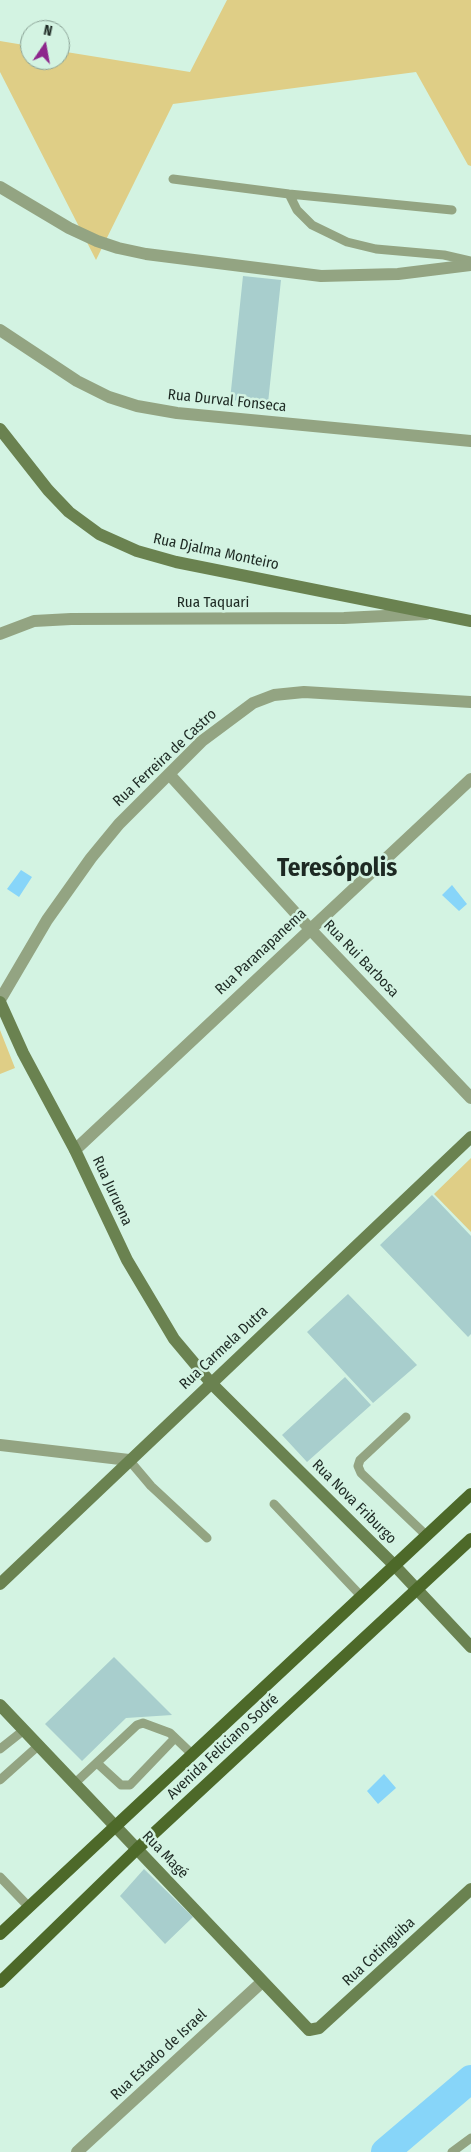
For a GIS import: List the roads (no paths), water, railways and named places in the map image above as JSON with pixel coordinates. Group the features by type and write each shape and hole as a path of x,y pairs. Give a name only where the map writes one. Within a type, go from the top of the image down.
{"main road":[{"name":"Avenida Feliciano Sodré","path":"0,1934 471,1494"},
{"name":"Avenida Feliciano Sodré","path":"0,1982 137,1849 471,1539"}],"street":[{"path":"0,188 68,228 96,241 146,254 321,276 398,274 471,265"},
{"name":"Rua Durval Fonseca","path":"0,330 77,381 109,397 137,406 177,413 471,441"},
{"name":"Rua Djalma Monteiro","path":"0,429 48,490 69,512 99,534 137,551 176,562 471,621"},
{"name":"Rua Taquari","path":"0,634 34,621 71,619 344,618 429,613"},
{"name":"Rua Ferreira de Castro","path":"0,1001 47,920 91,858 119,824 202,741 253,703 274,695 304,692 471,702"},
{"name":"Rua Rui Barbosa","path":"169,774 310,929 471,1098"},
{"name":"Rua Paranapanema","path":"74,1150 471,779"},
{"name":"Rua Juruena","path":"0,1001 23,1054 74,1150 112,1230 155,1308 174,1339 212,1383"},
{"name":"Rua Carmela Dutra","path":"0,1583 471,1137"},
{"name":"Rua Nova Friburgo","path":"212,1383 395,1566 471,1646"},
{"path":"0,1445 129,1460"},
{"name":"Rua Magé","path":"0,1705 306,2028"},
{"name":"Rua Cotinguiba","path":"306,2028 314,2030 319,2028 471,1889"},
{"name":"Rua Estado de Israel","path":"77,2152 262,1982"}],"lane":[{"path":"172,179 289,194 452,210"},
{"path":"289,194 297,210 312,225 347,242 376,249 444,255 471,260"},
{"path":"406,1417 360,1460 358,1466 361,1473 427,1536"},
{"path":"129,1460 151,1486 207,1538"},
{"path":"274,1504 362,1596"},
{"path":"74,1784 137,1725 149,1724 170,1733 193,1755"},
{"path":"0,1748 24,1730"},
{"path":"97,1763 121,1785 130,1785 175,1738"},
{"path":"0,1780 38,1746"},
{"path":"0,1878 29,1907"},
{"path":"452,2152 471,2138"}],"water":[{"path":"21,870 32,877 19,897 7,889"},
{"path":"452,885 467,904 459,911 442,895"},
{"path":"384,1774 396,1788 378,1804 367,1791"}],"waterway":[{"path":"385,2152 471,2079"}],"district":[{"name":"Teresópolis","path":"337,869"}]}
